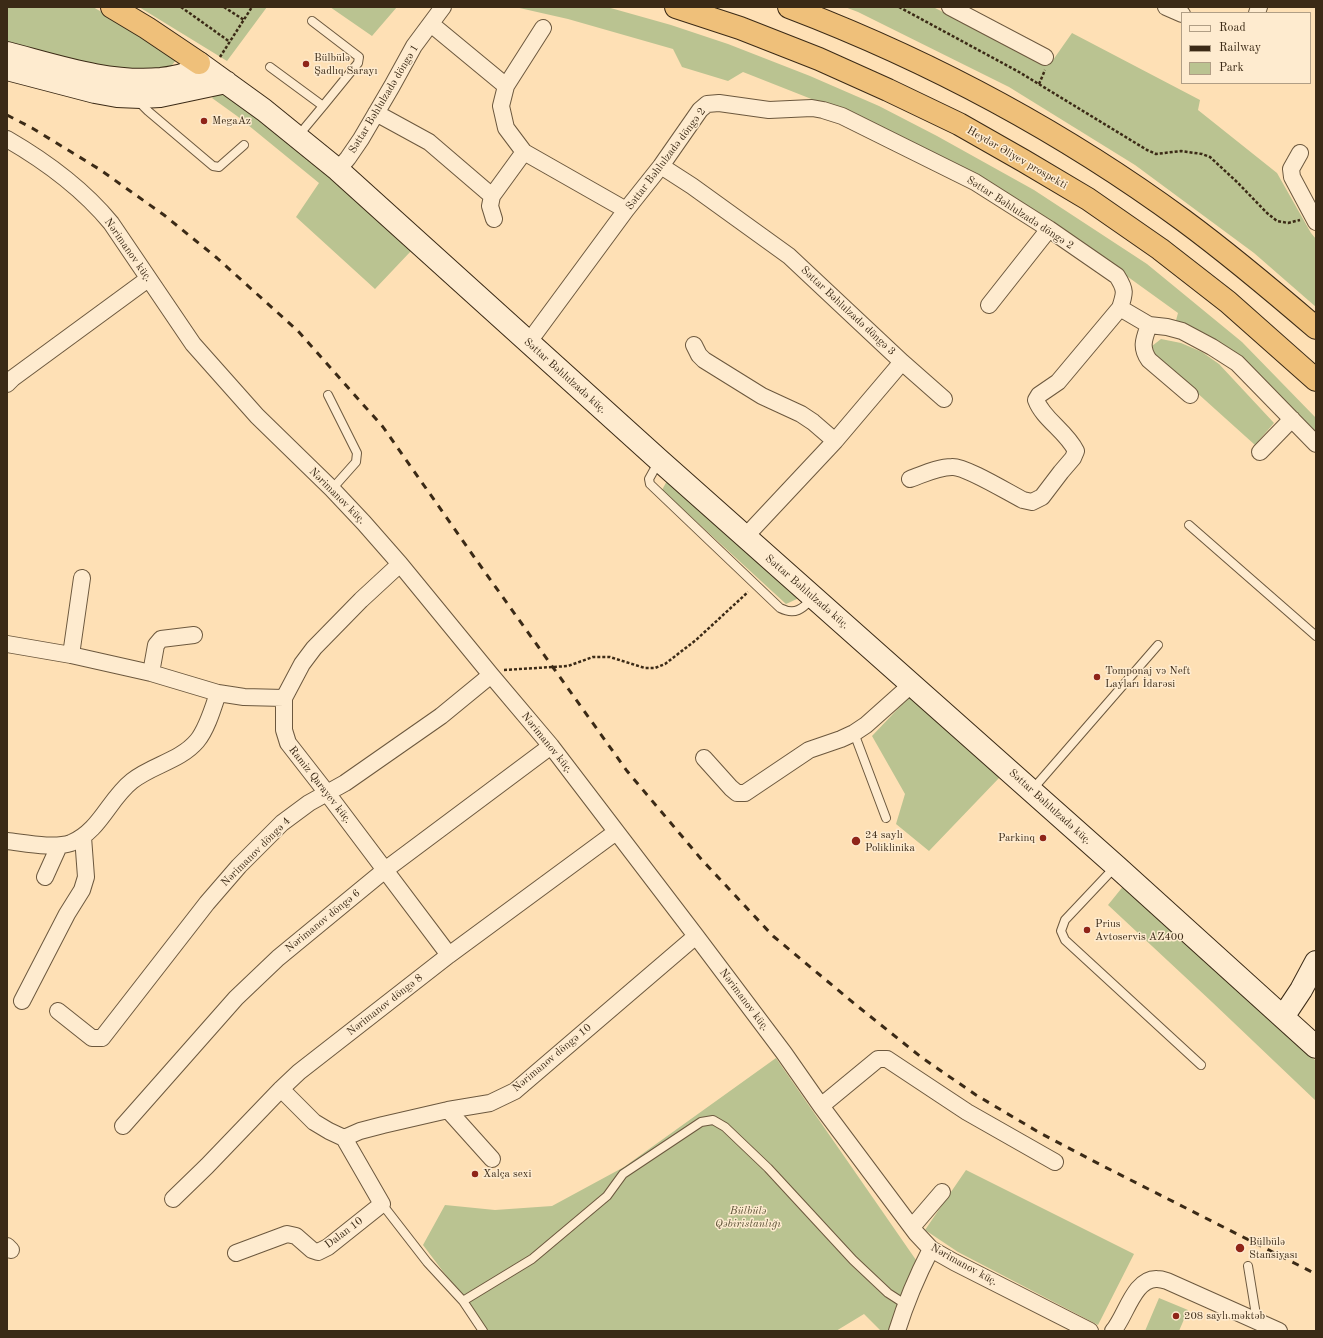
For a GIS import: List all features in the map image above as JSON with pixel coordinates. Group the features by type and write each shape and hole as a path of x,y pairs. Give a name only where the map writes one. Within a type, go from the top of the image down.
{"highway":[{"path":"112,7 147,28 199,63"},
{"name":"Heydər Əliyev prospekti","path":"676,7 740,28 819,59 938,114 1024,161 1088,199 1160,249 1228,302 1316,380"},
{"path":"789,7 834,24 904,56 974,91 1043,129 1108,168 1182,220 1248,270 1316,328"}],"main road":[{"path":"7,53 95,75 121,79 148,80 178,76 191,70 199,63"},
{"name":"Səttar Bəhlulzadə küç.","path":"199,63 244,94 338,170 528,343 1116,866 1316,1047"},
{"path":"7,69 95,92 117,96 141,97 167,94 226,82"},
{"path":"1283,1017 1301,990 1316,962"}],"street":[{"name":"Səttar Bəhlulzadə döngə 1","path":"338,170 353,152 414,46 443,7"},
{"path":"950,7 1045,57"},
{"path":"1166,7 1181,14"},
{"path":"431,24 506,86"},
{"path":"543,28 506,86 501,106 506,128 524,152 626,210"},
{"name":"Səttar Bəhlulzadə döngə 2","path":"528,343 626,210 661,166 700,110 707,104 719,103 769,110 812,108 842,116 975,182 1117,276 1123,285 1125,294 1120,308 1058,382 1038,395 1036,400 1039,408 1073,443 1076,450 1073,458 1042,497 1032,502 1023,500 966,470 954,466 942,468 910,479"},
{"path":"376,114 429,142 492,196"},
{"name":"Nərimanov küç.","path":"7,139 62,176 88,198 111,223 193,344 257,416 332,489 400,564 551,746 696,936 784,1053 821,1106 931,1250 1090,1331"},
{"path":"494,220 490,206 492,196 524,152"},
{"path":"1300,153 1291,169 1292,177 1315,220"},
{"name":"Səttar Bəhlulzadə döngə 3","path":"661,166 692,186 789,256 902,362 835,441 745,537"},
{"path":"989,304 1048,229"},
{"path":"7,384 13,378 148,279"},
{"path":"1120,308 1150,325 1182,331 1212,347 1237,363 1316,444"},
{"path":"1150,325 1144,340 1143,347 1145,354 1149,360 1190,395"},
{"path":"694,345 699,355 704,360 762,396 807,418 835,441"},
{"path":"902,362 944,399"},
{"path":"1260,452 1292,419"},
{"path":"7,644 71,655 151,673 218,693 244,697 284,698 302,664 314,648 361,600 400,564"},
{"path":"71,655 82,578"},
{"path":"151,673 156,645 161,639 194,635"},
{"name":"Nərimanov döngə 4","path":"58,1011 92,1038 102,1038 207,903 238,866 282,824 309,803 345,783 440,716 491,675"},
{"path":"704,758 731,788 737,793 745,793 809,750 854,733 866,725 912,684"},
{"path":"7,842 59,846 70,843 83,836 96,824 122,791 133,780 187,751 198,740 209,719 218,693"},
{"name":"Ramiz Qarayev küç.","path":"284,698 284,730 288,743 449,955"},
{"name":"Nərimanov döngə 6","path":"123,1126 236,998 278,958 385,870 551,746"},
{"name":"Nərimanov döngə 8","path":"173,1199 208,1166 299,1072 449,955 616,832"},
{"path":"22,1001 67,914 82,890 86,877 83,836"},
{"path":"45,877 59,846"},
{"name":"Nərimanov döngə 10","path":"344,1138 360,1131 383,1125 448,1110 490,1103 515,1091 696,936"},
{"path":"821,1106 878,1059 887,1059 968,1112 1054,1162"},
{"path":"281,1089 314,1122 344,1138 382,1204"},
{"path":"448,1110 492,1159"},
{"path":"912,1227 942,1192"},
{"name":"Dalan 10","path":"236,1253 286,1234 296,1236 312,1250 318,1252 328,1247 382,1204"},
{"path":"897,1331 905,1304 918,1273 931,1250"},
{"path":"1113,1331 1118,1325 1138,1286 1156,1279 1166,1281 1279,1331"}],"lane":[{"path":"298,137 358,63 359,57 312,21"},
{"path":"270,68 323,106"},
{"path":"141,97 142,105 148,111 213,166 219,167 244,145"},
{"path":"328,394 357,453 356,462 332,489"},
{"path":"659,460 649,479 650,484 780,608 787,612 796,611 803,608 813,598"},
{"path":"1189,526 1316,636"},
{"path":"1032,791 1158,645"},
{"path":"854,733 886,818"},
{"path":"1116,866 1065,920 1061,931 1066,940 1201,1065"},
{"path":"463,1301 532,1259 607,1196 623,1174 701,1122 713,1120 725,1127 768,1168 853,1260 888,1293 905,1304"},
{"path":"382,1204 428,1262 463,1301 482,1331"},
{"path":"1248,1266 1257,1321"}],"path":[{"path":"181,7 230,42"},
{"path":"224,7 244,20"},
{"path":"220,57 252,7"},
{"path":"899,7 1019,72 1151,152 1156,154 1181,152 1202,154 1210,157 1277,221 1288,223 1315,220"},
{"path":"491,675 505,670 568,666 593,657 610,657 645,668 655,668 665,664 696,640 755,585"}],"green space":[{"path":"7,7 93,7 173,53 176,60 169,69 155,74 94,67 7,44"},
{"path":"139,7 267,7 227,61"},
{"path":"330,7 397,7 372,36"},
{"path":"515,7 607,7 671,25 728,44 810,76 879,106 937,136 1034,190 1147,264 1242,342 1316,418 1316,433 1175,324 1178,313 1049,220 852,115 743,72 728,81 682,67 673,49 568,19"},
{"path":"845,7 933,7 1040,60 1053,60 1072,33 1200,100 1198,110 1277,173 1311,233 1316,239 1316,307 1254,253 1135,165 1009,87 858,12"},
{"path":"220,90 298,148 411,251 375,289 296,217 319,183 237,116 212,98"},
{"path":"1161,339 1181,343 1202,352 1219,364 1274,423 1255,445 1155,355 1152,346"},
{"path":"669,477 799,598 786,604 662,490"},
{"path":"910,696 1000,777 929,851 896,824 905,794 872,736"},
{"path":"1125,884 1316,1061 1316,1101 1108,905"},
{"name":"Bülbülə Qəbiristanlığı","path":"776,1058 916,1260 889,1331 881,1331 864,1314 836,1331 488,1331 423,1245 445,1205 495,1210 552,1206 624,1167"},
{"path":"966,1170 1134,1254 1098,1325 958,1252 925,1230"},
{"path":"1159,1298 1188,1310 1179,1331 1145,1331"}],"railway":[{"path":"7,115 32,128 99,169 164,215 217,258 298,331 383,427 627,771 702,860 773,936 921,1057 976,1095 1040,1133 1316,1274"}],"place":[{"name":"Bülbülə Şadlıq Sarayı","path":"306,64"},
{"name":"MegaAz","path":"204,121"},
{"name":"Tomponaj vэ Neft Layları İdarəsi","path":"1097,677"},
{"name":"Parkinq","path":"1043,838"},
{"name":"24 saylı Poliklinika","path":"856,841"},
{"name":"Prius Avtoservis AZ400","path":"1087,930"},
{"name":"Xalça sexi","path":"475,1174"},
{"name":"Bülbülə Stansiyası","path":"1240,1248"},
{"name":"208 saylı məktəb","path":"1176,1316"}]}
